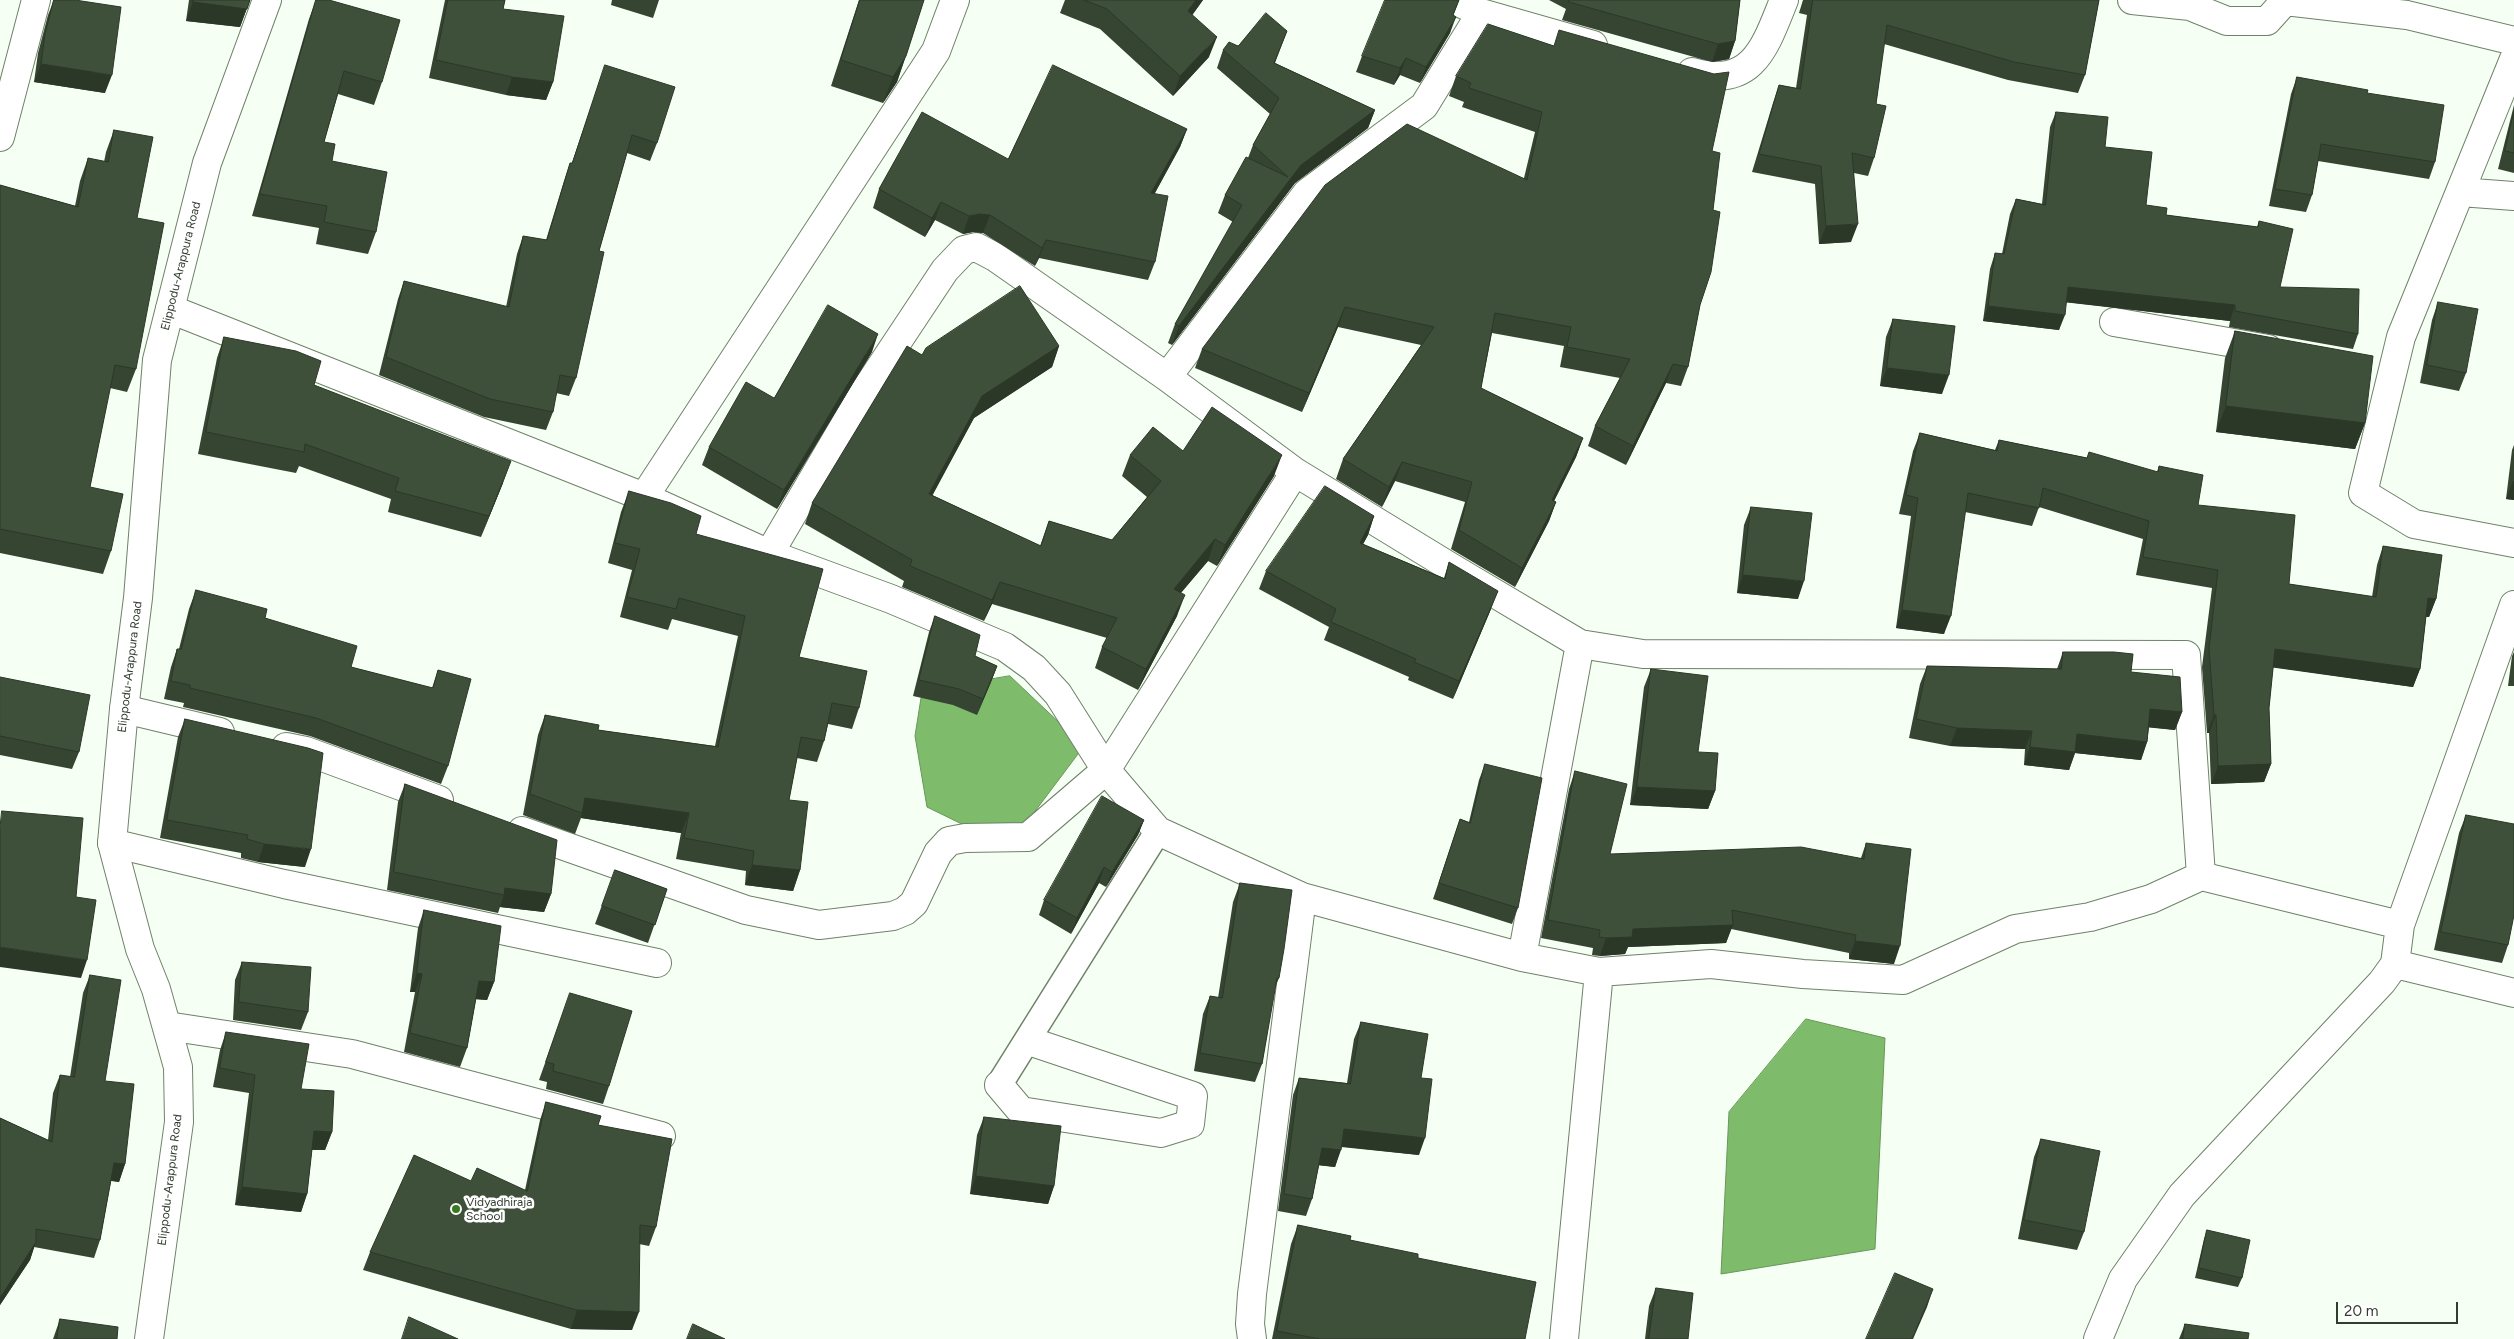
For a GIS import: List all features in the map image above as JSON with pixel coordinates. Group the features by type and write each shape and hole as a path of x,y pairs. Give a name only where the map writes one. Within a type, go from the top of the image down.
{"street":[{"path":"0,137 36,0"},
{"name":"Elippodu-Arappura Road","path":"149,1339 179,1122 178,1067 156,989 140,949 112,843 124,710 138,598 157,360 207,163 268,0"},
{"path":"644,497 936,51 955,0"},
{"path":"1454,0 1481,13 1614,51"},
{"path":"1667,66 1711,78 1743,72 1767,44 1784,0"},
{"path":"2132,0 2190,6 2227,21 2267,21 2285,1 2322,5 2407,16 2514,42"},
{"path":"1168,377 1307,193 1424,106 1481,13"},
{"path":"2514,59 2401,337 2363,493 2414,524 2514,543"},
{"path":"2460,192 2514,196"},
{"path":"769,554 864,392 945,270 964,250 976,247 995,256 1168,377 1295,472 1580,644 1643,654 2186,655 2201,876"},
{"path":"170,309 644,497 769,554 891,599 1005,647 1034,668 1058,694 1106,770 1158,831 1302,898 1522,957 1599,972 1711,964 1803,974 1904,980 2016,929 2090,916 2151,899 2201,876 2400,925"},
{"path":"2114,322 2297,354"},
{"path":"2365,366 2393,372"},
{"path":"500,823 746,910 819,925 893,916 905,911 914,903 938,853 949,841 965,838 1028,838 1106,770 1295,472"},
{"path":"2098,1339 2123,1279 2182,1195 2382,982 2395,964 2400,925 2514,605"},
{"path":"1522,957 1580,644"},
{"path":"124,710 306,751 463,809"},
{"path":"112,843 284,884 657,963"},
{"path":"1252,1339 1250,1324 1252,1294 1302,898"},
{"path":"2395,964 2514,993"},
{"path":"1564,1339 1599,972"},
{"path":"167,1026 352,1054 661,1136"},
{"path":"999,1085 1021,1111 1160,1133 1190,1124 1193,1096 1029,1041"}],"lane":[{"path":"999,1085 1029,1041 1158,831"}],"shaded area":[{"path":"1010,676 1084,746 1024,826 970,828 927,807 915,736 921,698 962,684"},
{"path":"1806,1019 1885,1038 1875,1249 1721,1274 1729,1112"}],"building":[{"path":"54,0 75,0 121,7 112,75 41,64 45,34"},
{"path":"193,0 250,0 247,9 193,2"},
{"path":"316,0 329,0 400,20 382,82 344,71 324,142 335,144 332,161 387,172 376,232 324,222 327,206 260,194"},
{"path":"448,0 505,0 503,9 564,16 553,82 512,77 436,60"},
{"path":"860,0 924,0 906,56 893,77 841,60"},
{"path":"1084,0 1196,0 1188,11 1217,37 1180,76 1107,9"},
{"path":"1385,0 1459,0 1453,15 1456,17 1426,67 1406,58 1400,68 1362,56"},
{"path":"1569,0 1740,0 1735,41 1718,44 1569,2"},
{"path":"1813,0 2099,0 2085,75 2014,62 1887,25 1876,104 1886,106 1874,158 1852,153 1858,224 1826,226 1821,166 1759,154 1779,85 1800,89"},
{"path":"1266,13 1287,31 1274,63 1375,110 1301,165 1179,326 1175,324 1242,205 1225,195 1246,157 1288,177 1253,145 1279,98 1223,50 1229,42 1238,46"},
{"path":"1488,24 1554,46 1559,30 1714,74 1729,72 1712,151 1720,153 1713,210 1720,212 1711,272 1700,305 1688,367 1673,364 1633,446 1595,426 1630,359 1567,347 1571,327 1495,313 1481,388 1583,438 1552,500 1556,502 1522,568 1459,530 1472,482 1402,462 1389,487 1343,459 1434,327 1345,307 1309,393 1202,349 1325,185 1407,124 1527,180 1542,112 1469,88 1471,83 1456,76"},
{"path":"605,65 675,87 657,143 632,135 599,251 604,252 576,378 560,375 553,412 490,399 386,357 404,281 509,307 523,236 547,240 570,163 572,163"},
{"path":"1053,65 1187,129 1151,193 1168,196 1155,262 1046,240 1042,248 990,215 969,216 941,202 932,218 879,189 922,112 1008,159"},
{"path":"2297,77 2368,90 2367,93 2444,105 2435,162 2321,144 2312,195 2275,189"},
{"path":"2514,111 2514,153 2505,151"},
{"path":"2056,112 2108,117 2105,147 2152,152 2146,205 2167,208 2166,215 2258,227 2259,221 2293,229 2280,287 2359,289 2358,334 2235,311 2235,305 2068,287 2065,315 1988,306 1995,253 2004,254 2016,199 2045,205"},
{"path":"114,130 153,137 137,218 164,223 136,369 115,365 90,487 123,494 111,551 0,529 0,185 78,207 88,158 108,162"},
{"path":"1020,286 1059,346 982,396 929,494 1041,546 1049,521 1112,540 1161,481 1130,455 1153,427 1183,451 1212,407 1282,455 1225,545 1215,539 1174,589 1185,595 1146,669 1102,647 1117,618 1000,582 992,600 910,566 912,560 812,503 907,346 922,355 926,348"},
{"path":"2438,302 2478,309 2466,373 2427,365"},
{"path":"828,305 878,334 784,490 709,447 746,382 774,398"},
{"path":"1893,319 1955,326 1949,375 1887,368"},
{"path":"2235,331 2373,356 2365,423 2226,406"},
{"path":"224,337 296,351 321,361 314,385 511,461 489,516 395,491 399,478 305,444 304,452 206,432"},
{"path":"1920,433 1997,451 1999,440 2087,458 2089,452 2158,472 2159,466 2203,475 2198,505 2295,515 2289,584 2376,597 2383,546 2442,555 2436,599 2428,598 2420,669 2275,649 2269,708 2271,764 2218,766 2216,715 2214,715 2209,649 2218,570 2143,557 2149,521 2043,488 2039,508 1968,493 1951,616 1902,610 1918,498 1906,495"},
{"path":"1325,486 1374,516 1360,543 1445,579 1449,562 1498,591 1459,681 1414,662 1416,659 1331,622 1336,609 1266,571"},
{"path":"629,491 671,503 701,516 696,534 823,569 799,657 867,671 859,708 832,703 824,741 801,737 789,800 808,802 800,870 752,865 754,851 684,838 689,813 585,798 582,813 530,794 545,715 599,725 598,730 718,747 745,616 679,598 676,609 627,597 640,549 615,543"},
{"path":"1751,507 1812,513 1804,581 1743,575"},
{"path":"196,590 267,609 265,618 357,646 351,667 433,688 438,670 471,679 448,766 316,718 190,688 190,685 171,681 177,649 181,649"},
{"path":"935,616 980,635 975,656 997,666 983,699 959,689 919,680"},
{"path":"2063,652 2133,654 2131,672 2180,677 2182,712 2150,709 2147,742 2077,734 2075,752 2030,747 2032,731 1957,728 1916,719 1927,666 2061,669"},
{"path":"1651,669 1708,676 1698,752 1718,753 1715,791 1637,787"},
{"path":"0,677 90,695 79,752 0,736"},
{"path":"185,719 323,753 311,849 264,844 247,839 248,835 167,820"},
{"path":"1485,764 1542,778 1518,908 1439,883 1460,819 1470,823"},
{"path":"1575,771 1627,784 1610,854 1801,847 1864,859 1866,843 1911,849 1900,946 1855,941 1856,935 1732,910 1733,925 1633,929 1632,937 1599,937 1600,930 1548,920"},
{"path":"405,784 557,840 551,894 505,888 504,895 394,872"},
{"path":"1102,796 1144,820 1112,872 1104,867 1077,918 1044,900"},
{"path":"2,811 83,818 76,897 96,900 87,960 0,947 0,828"},
{"path":"2466,815 2514,824 2514,915 2508,945 2441,932"},
{"path":"615,870 667,889 655,925 602,906"},
{"path":"1240,883 1292,890 1279,978 1277,978 1262,1064 1200,1053 1210,996 1222,998"},
{"path":"424,910 501,926 494,982 479,981 467,1048 410,1033 422,974 417,973"},
{"path":"242,962 311,967 308,1012 239,1002"},
{"path":"90,975 121,980 105,1081 134,1084 125,1164 114,1163 100,1240 36,1229 36,1242 0,1298 0,1118 52,1142 60,1075 74,1077"},
{"path":"570,993 632,1011 609,1086 553,1071 554,1064 546,1062"},
{"path":"1361,1022 1428,1034 1421,1078 1432,1079 1425,1138 1344,1129 1341,1150 1322,1148 1312,1199 1284,1194 1299,1078 1350,1084"},
{"path":"226,1032 309,1044 301,1089 334,1091 332,1132 314,1131 307,1194 242,1187 255,1075 220,1068"},
{"path":"546,1102 601,1116 598,1125 672,1139 656,1227 640,1225 639,1312 577,1310 370,1252 414,1155 471,1181 477,1168 527,1191"},
{"path":"984,1117 1061,1126 1054,1186 976,1176"},
{"path":"2041,1139 2100,1151 2084,1232 2024,1220"},
{"path":"1298,1225 1351,1236 1350,1240 1418,1254 1418,1258 1536,1282 1525,1339 1320,1339 1277,1331"},
{"path":"2207,1230 2250,1240 2242,1278 2199,1268"},
{"path":"1895,1273 1933,1289 1912,1339 1866,1339"},
{"path":"1656,1288 1693,1293 1688,1339 1649,1339"},
{"path":"409,1317 458,1339 402,1339"},
{"path":"60,1319 118,1327 117,1339 57,1339"},
{"path":"693,1324 725,1339 687,1339"},
{"path":"2185,1324 2249,1333 2248,1339 2183,1339"}],"place":[{"name":"Vidyadhiraja School","path":"456,1209"}]}
